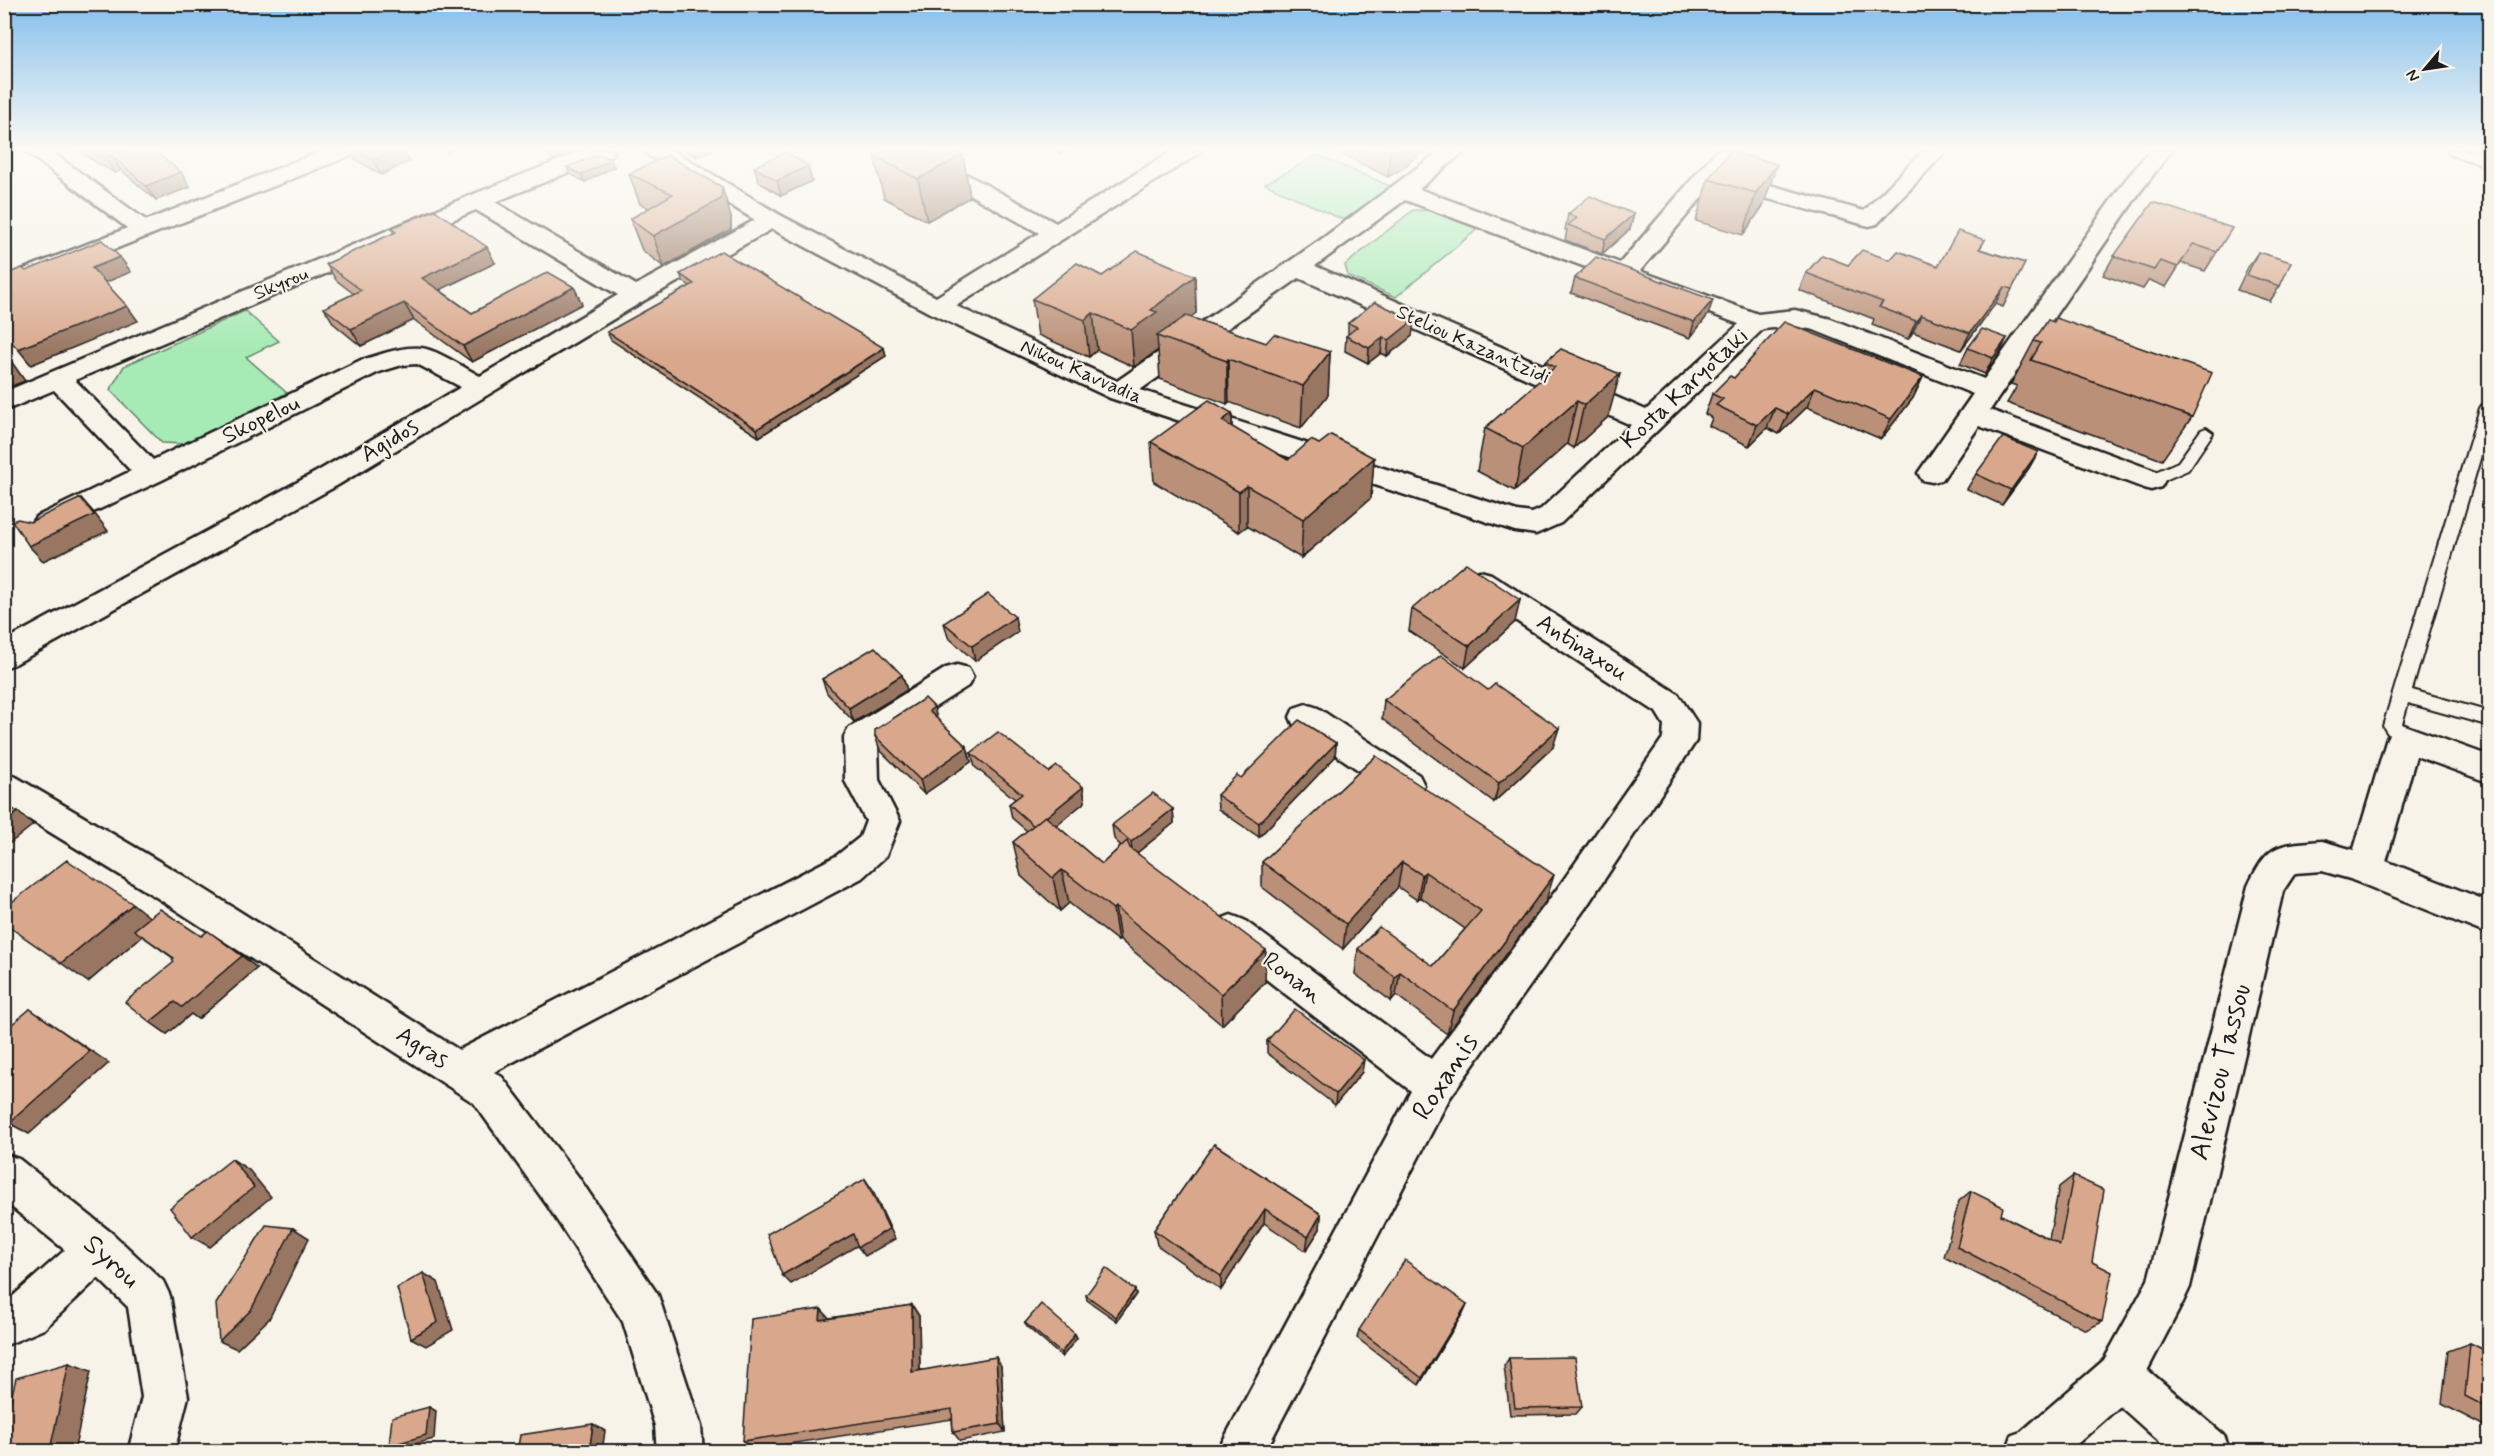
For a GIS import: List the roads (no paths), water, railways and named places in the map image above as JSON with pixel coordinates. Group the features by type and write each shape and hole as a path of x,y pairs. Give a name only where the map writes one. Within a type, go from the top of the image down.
{"street":[{"path":"128,218 143,229"},
{"path":"4,286 171,218"},
{"name":"Skyrou","path":"4,403 437,218"},
{"path":"506,218 636,295"},
{"name":"Nikou Kavvadia","path":"769,218 938,307 1119,392 1515,521 1536,524"},
{"path":"1030,218 1055,232"},
{"path":"938,307 1078,218"},
{"path":"1119,392 1366,218"},
{"path":"1476,218 1756,322"},
{"path":"1625,273 1671,218"},
{"path":"1932,473 2110,218"},
{"name":"Agidos","path":"4,656 328,478 636,295 772,220"},
{"name":"Steliou Kazantzidi","path":"1298,268 1649,422"},
{"name":"Kosta Karyotaki","path":"1536,524 1551,516 1756,322 1795,318 1822,324 1989,391"},
{"name":"Skopelou","path":"44,525 370,366 401,357 421,356 481,387"},
{"path":"58,378 150,474"},
{"path":"1973,414 2151,480"},
{"name":"Antinaxou","path":"1476,579 1667,704 1681,723"},
{"path":"458,1071 849,867 874,846 883,820 862,781 861,737 957,677"},
{"path":"1306,717 1435,803"},
{"name":"Roxanis","path":"1240,1452 1435,1086 1559,886 1679,741 1681,723"},
{"path":"2366,869 2404,738 2490,770"},
{"name":"Agras","path":"4,788 169,886 488,1090 562,1190 642,1311 678,1426 680,1452"},
{"name":"Alevizou Tassou","path":"2029,1452 2037,1448 2120,1376 2168,1287 2266,886 2286,859 2322,856 2366,869 2490,919"},
{"name":"Ronan","path":"1206,912 1435,1086"},
{"name":"Syrou","path":"4,1174 98,1249 148,1296 165,1397 151,1452"},
{"path":"4,1324 28,1312 98,1249"},
{"path":"2120,1376 2206,1452"}],"lane":[{"path":"2404,738 2392,726 2487,408"},
{"path":"2151,480 2183,466 2206,433"},
{"path":"2401,694 2490,719"}]}
